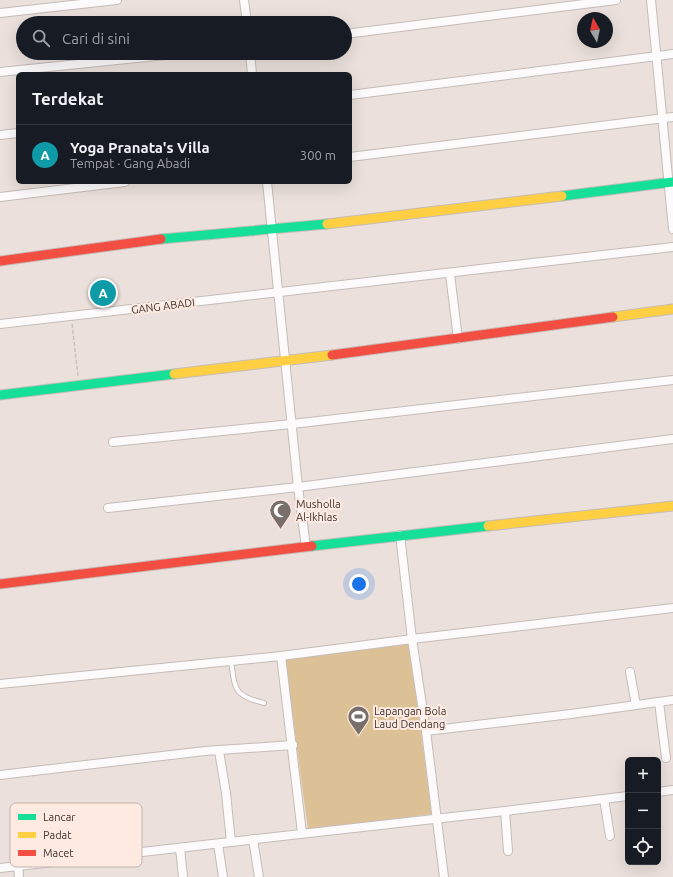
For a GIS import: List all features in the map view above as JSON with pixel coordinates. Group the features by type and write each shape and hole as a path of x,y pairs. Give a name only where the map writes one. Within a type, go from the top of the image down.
{"street":[{"path":"0,13 117,0"},
{"path":"244,0 246,16"},
{"path":"352,33 616,0"},
{"path":"651,0 671,182 673,229"},
{"path":"352,95 458,83 673,54"},
{"path":"0,72 117,60"},
{"path":"251,60 252,72"},
{"path":"352,157 673,117"},
{"path":"0,135 16,133"},
{"path":"0,262 170,238 271,230 543,199 671,182"},
{"path":"0,197 108,184"},
{"path":"267,184 298,487 306,547"},
{"name":"GANG ABADI","path":"0,324 450,274 673,247"},
{"path":"450,274 458,339"},
{"path":"0,395 286,361 673,309"},
{"path":"113,442 292,424 673,380"},
{"path":"108,508 298,487 673,439"},
{"path":"0,584 400,536 673,506"},
{"path":"400,536 412,639 426,731 444,877"},
{"path":"0,684 281,656 673,608"},
{"path":"281,656 293,745 302,833"},
{"path":"630,672 636,705"},
{"path":"426,731 673,700"},
{"path":"660,702 666,758"},
{"path":"0,775 219,751 293,745"},
{"path":"219,751 226,793 231,842"},
{"path":"661,792 673,790"},
{"path":"142,852 625,796"},
{"path":"604,799 610,836"},
{"path":"505,811 508,851"},
{"path":"254,839 259,877"},
{"path":"218,844 223,877"},
{"path":"180,848 183,877"},
{"path":"0,868 10,867"},
{"path":"18,867 19,877"}],"lane":[{"path":"231,661 236,689 245,698 264,703"}],"path":[{"path":"72,317 79,386"}],"shaded area":[{"name":"Lapangan Bola Laud Dendang","path":"409,643 432,814 308,830 285,659"}],"traffic: fast":[{"path":"562,196 673,182"},
{"path":"161,239 327,224"},
{"path":"0,395 174,374"},
{"path":"312,546 488,526"}],"traffic: slow":[{"path":"327,224 562,196"},
{"path":"613,317 673,309"},
{"path":"174,374 332,355"},
{"path":"488,526 673,506"}],"traffic: jam":[{"path":"0,261 161,239"},
{"path":"332,355 613,317"},
{"path":"0,584 312,546"}],"place":[{"name":"Yoga Pranata's Villa","path":"103,293"},
{"name":"Musholla Al-Ikhlas","path":"280,530"},
{"name":"Lapangan Bola Laud Dendang","path":"358,736"}]}
